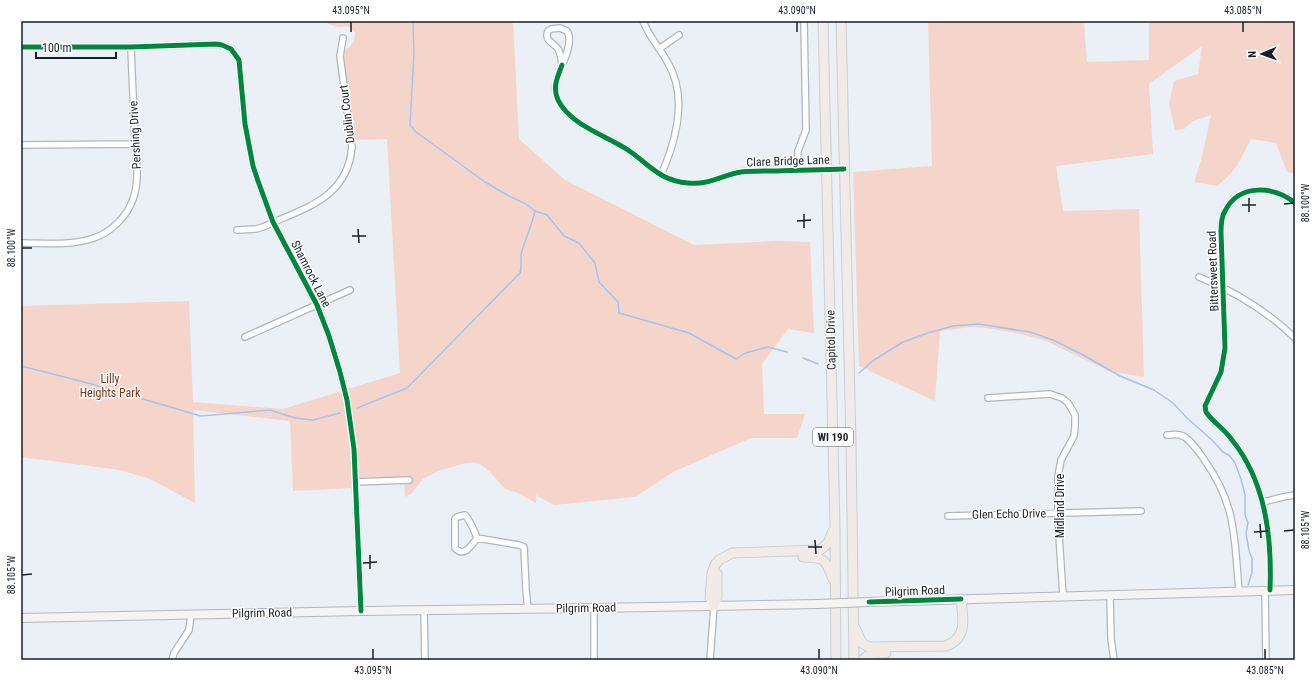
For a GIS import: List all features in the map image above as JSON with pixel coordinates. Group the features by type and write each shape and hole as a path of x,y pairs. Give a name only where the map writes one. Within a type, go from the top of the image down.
{"main road":[{"name":"Capitol Drive","path":"823,21 835,526 836,660"},
{"name":"Capitol Drive","path":"841,21 854,660"},
{"path":"831,346 848,345"},
{"path":"714,606 710,598 712,573 715,565 725,556 732,553 820,550 828,543 835,526"},
{"path":"714,606 717,597 717,579 719,570 732,559 820,558 828,565 836,586"},
{"name":"Pilgrim Road","path":"21,618 361,610 818,604 1295,590"},
{"path":"854,625 862,643 869,647 946,646 955,642 962,633 964,599"},
{"path":"863,660 865,657 877,653 942,652 952,650 957,647 964,641 967,632 969,616 964,599"}],"street":[{"path":"643,21 646,30 669,63 678,93 679,106 677,125 666,164 661,175"},
{"path":"797,170 797,157 806,130 804,21"},
{"name":"Clare Bridge Lane","path":"562,65 558,50 548,39 547,34 551,29 564,29 569,34 567,50 555,88 558,100 562,106 587,128 629,151 653,171 674,180 696,184 711,182 741,172 844,169"},
{"path":"659,49 678,35"},
{"name":"Dublin Court","path":"237,230 256,229 312,204 328,195 336,187 346,171 351,154 352,140 340,56 343,38"},
{"name":"Shamrock Lane","path":"21,47 222,45 231,49 237,56 240,67 242,109 248,145 258,182 273,222 317,306 337,360 347,400 352,438 355,482 361,610"},
{"name":"Pershing Drive","path":"21,243 74,242 94,238 108,231 121,220 129,208 135,193 137,167 131,47"},
{"path":"21,145 135,144"},
{"name":"Bittersweet Road","path":"1263,502 1255,480 1241,452 1232,439 1208,416 1205,409 1206,403 1221,372 1224,356 1221,220 1224,211 1231,201 1240,194 1256,190 1275,192 1284,195 1295,203"},
{"path":"1199,277 1235,294 1257,307 1273,318 1295,338"},
{"path":"245,337 350,290"},
{"name":"Midland Drive","path":"988,398 1044,393 1056,395 1063,399 1072,409 1076,422 1074,436 1063,454 1059,467 1058,513 1063,596"},
{"path":"1167,435 1179,435 1188,440 1212,470 1227,501 1234,531 1239,591"},
{"path":"355,482 409,480"},
{"path":"1266,660 1270,541 1263,502 1282,496 1295,495"},
{"name":"Glen Echo Drive","path":"948,516 1141,511"},
{"path":"465,515 476,533 477,538 467,551 458,551 455,548 455,519 465,515"},
{"path":"477,538 519,544 524,547 528,609"},
{"path":"1110,595 1111,639 1114,660"},
{"path":"710,660 714,606"},
{"path":"594,608 594,660"},
{"path":"424,610 425,660"},
{"path":"172,660 174,653 189,630 191,615"}],"green space":[{"name":"Lilly Heights Park","path":"323,21 513,21 519,139 565,180 694,245 777,241 810,242 814,333 788,329 762,364 764,414 805,414 797,438 751,438 673,472 635,497 554,505 536,495 536,503 518,493 505,489 490,472 480,464 473,462 438,471 423,479 411,494 405,497 404,477 351,478 351,488 293,491 290,421 193,410 195,503 150,479 120,470 21,457 21,306 189,301 193,402 283,409 400,373 387,139 354,140 343,57 344,52 354,42 355,33 349,27 338,27"},
{"path":"928,21 1084,21 1087,62 1149,60 1149,21 1295,21 1295,173 1287,172 1276,143 1251,139 1233,170 1217,186 1194,182 1202,157 1211,115 1193,121 1184,129 1175,130 1169,104 1174,81 1198,74 1202,46 1149,84 1153,154 1056,166 1063,211 1139,209 1144,377 1109,371 1044,340 1012,332 971,327 940,331 935,401 859,366 853,172 932,166"}],"waterway":[{"path":"413,21 414,53 410,125 416,132 485,182 526,204 535,211 547,215 564,236 579,243 595,263 599,282 618,302 619,313 689,333 736,359 745,353 768,347 787,352"},
{"path":"357,408 407,388 520,273 521,254 535,211"},
{"path":"859,373 874,360 903,342 953,326 979,324 1030,332 1053,340 1120,376 1154,390 1173,403 1223,452 1230,456 1235,463 1245,495 1245,515 1248,523 1246,533 1249,551 1252,558 1252,573 1248,585"},
{"path":"803,358 818,364"},
{"path":"21,366 88,383 201,416 270,410 295,418 313,420 340,413"}],"cycle path":[{"path":"21,47 131,47 216,44 231,49 239,60 245,124 253,166 273,222 317,305 329,336 347,400 354,449 361,611"},
{"path":"562,65 557,77 556,95 564,109 580,123 628,150 663,176 678,182 703,183 741,172 844,169"},
{"path":"1270,590 1270,551 1268,531 1264,511 1253,474 1230,437 1206,412 1205,406 1221,372 1225,348 1221,232 1224,213 1231,202 1239,196 1257,190 1277,193 1287,197 1295,203"},
{"path":"869,602 961,599"}]}
